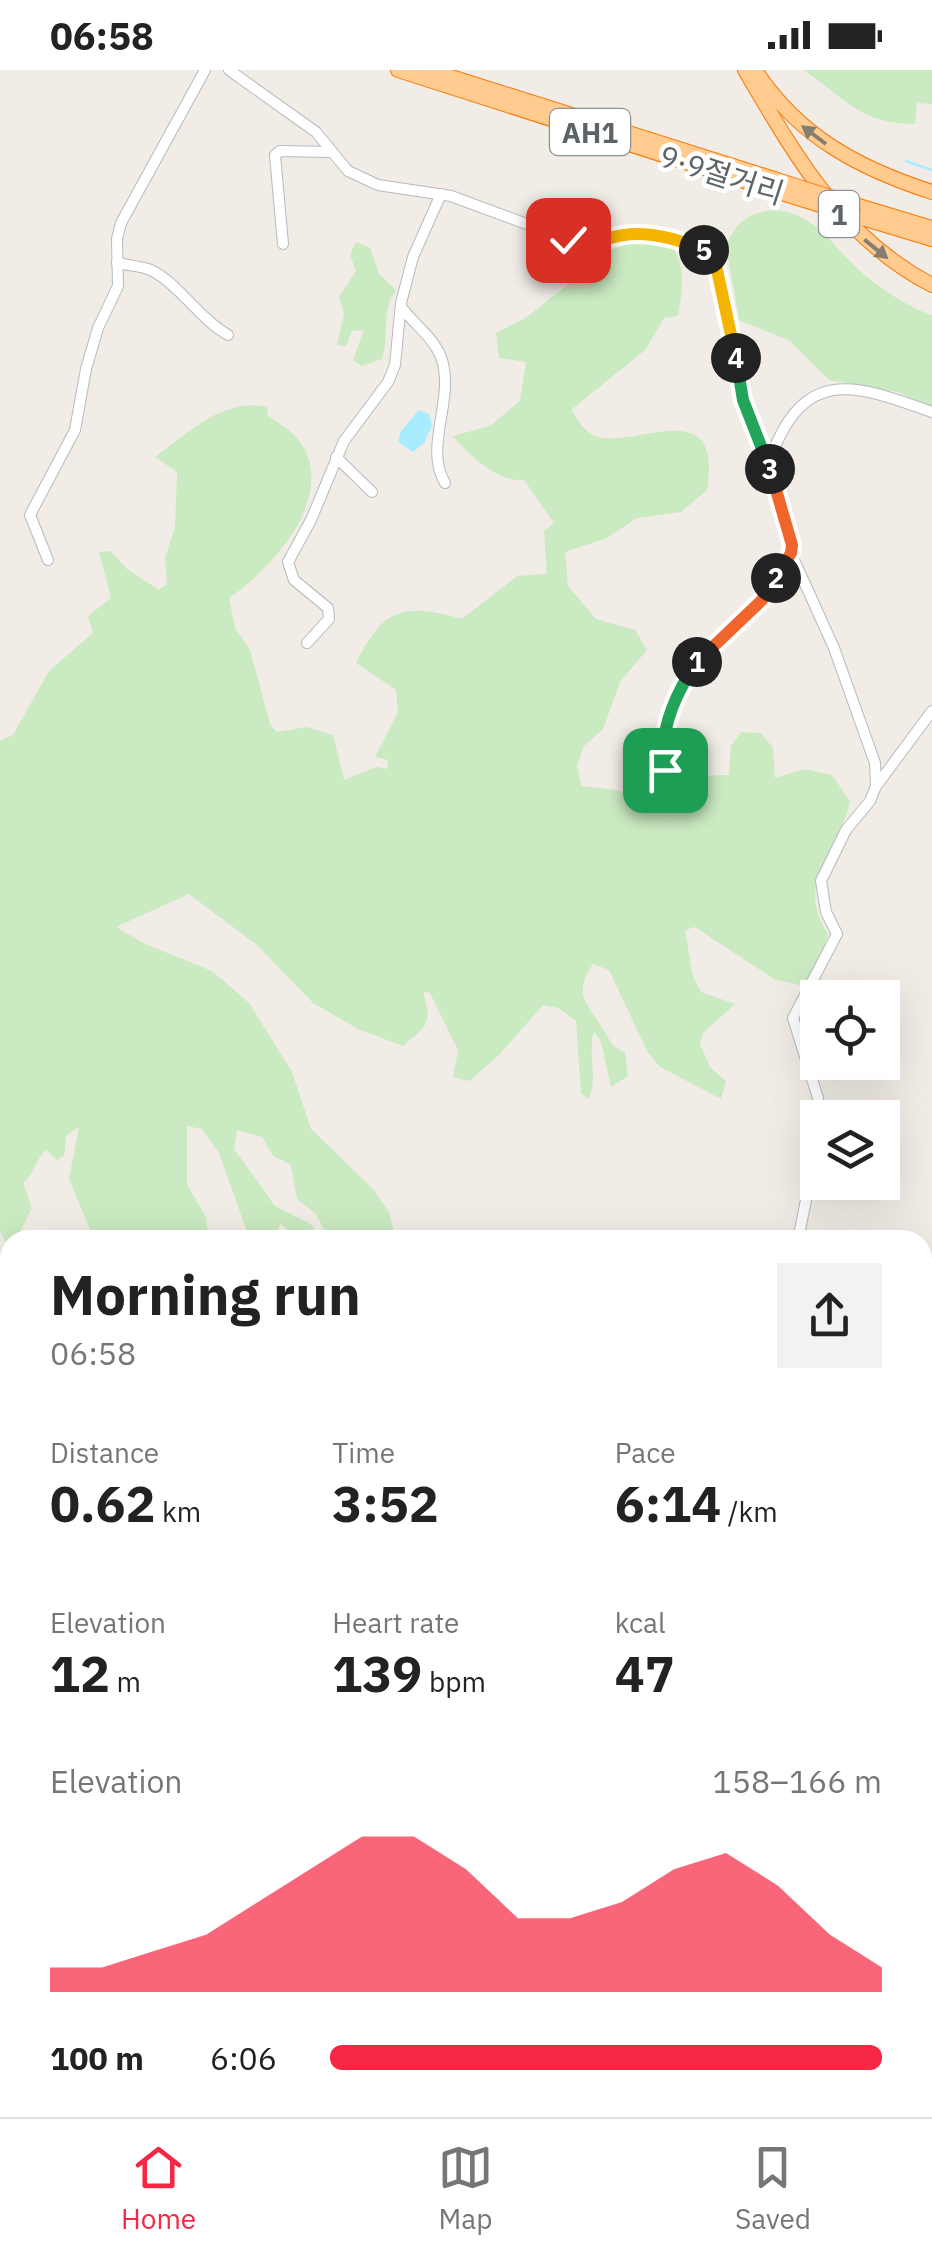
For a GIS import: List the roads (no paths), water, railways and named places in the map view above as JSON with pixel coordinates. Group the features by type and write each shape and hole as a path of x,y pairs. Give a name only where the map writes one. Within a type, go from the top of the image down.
{"highway":[{"name":"9·9절거리","path":"398,70 782,193 932,228"},
{"name":"9·9절거리","path":"431,70 774,178 932,240"},
{"name":"1","path":"745,70 807,174 842,216 888,259 932,284"},
{"name":"1","path":"755,70 792,118 818,139 870,171 932,192"}],"street":[{"path":"48,560 30,515 75,430 90,356 118,286 121,222 205,70"},
{"path":"229,70 316,132 348,172 378,185 441,194 578,243 635,234 662,236 714,256 743,400 755,438 769,462 791,553 834,648 875,763 876,786"},
{"path":"283,244 275,155 280,151 331,152"},
{"path":"307,644 330,614 320,599 294,580 288,562 311,520 336,457 355,424 388,382 395,365 401,308 413,257 441,194"},
{"path":"117,263 150,270 166,280 192,310 228,335"},
{"path":"401,308 432,340 442,359 448,384 438,453 445,484"},
{"path":"769,462 800,403 815,394 882,392 932,412"},
{"path":"336,457 372,492"},
{"path":"665,770 660,744 687,677 698,660 762,600 791,553"},
{"path":"818,1100 794,1018 837,934 826,912 821,881 846,830 932,710"},
{"path":"800,1230 806,1200"}],"water":[{"path":"419,410 429,414 432,426 424,443 413,452 398,442 401,431"}],"waterway":[{"path":"906,161 932,170"}]}
